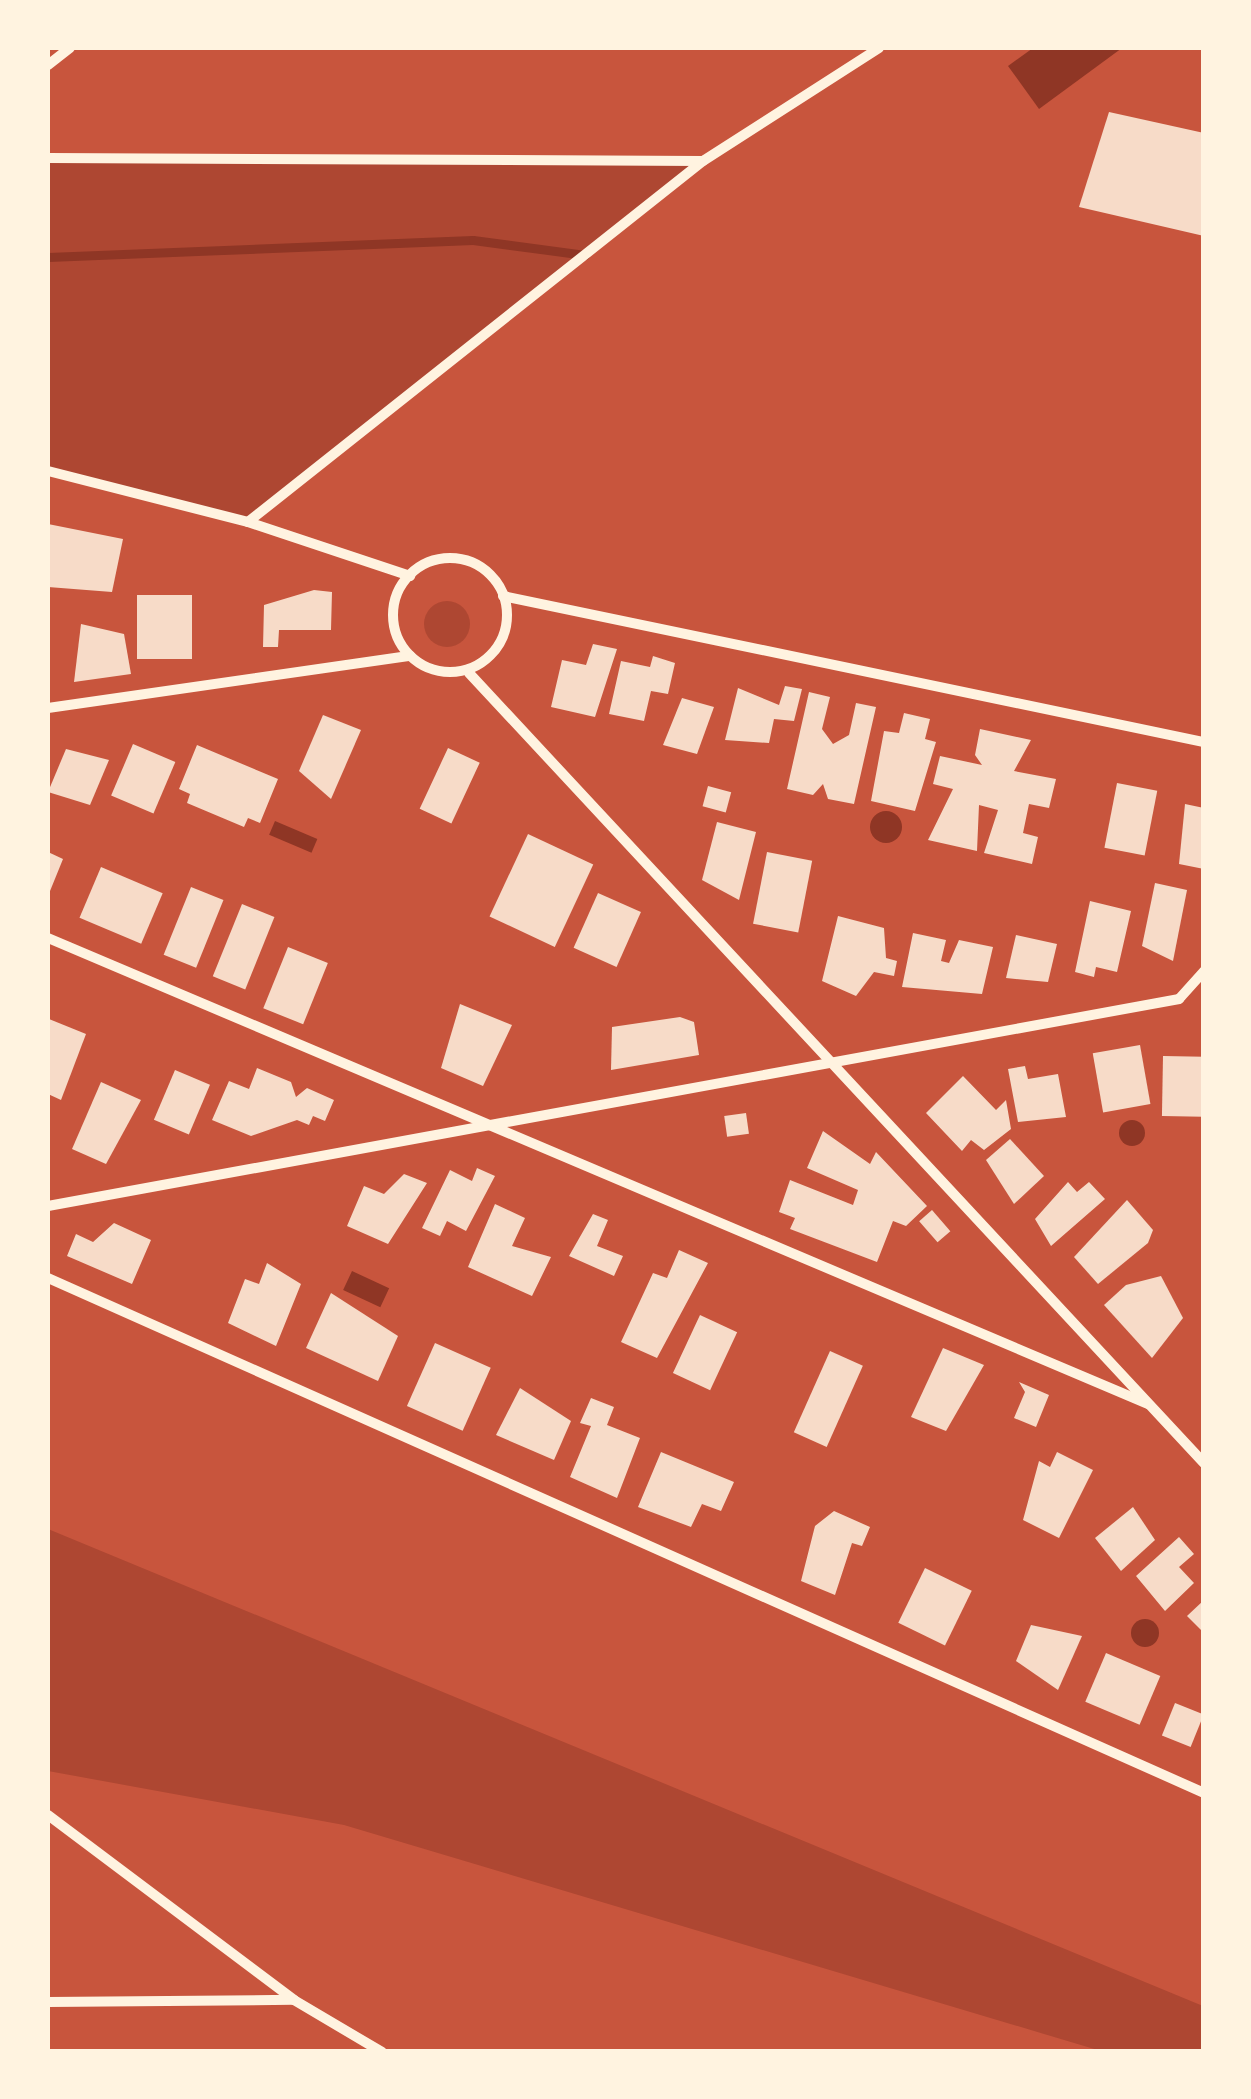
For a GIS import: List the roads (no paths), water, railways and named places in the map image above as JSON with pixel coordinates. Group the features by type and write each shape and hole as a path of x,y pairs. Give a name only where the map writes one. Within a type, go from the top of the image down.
{"street":[{"path":"48,65 70,48"},
{"path":"248,522 703,161 879,48"},
{"path":"48,158 703,161"},
{"path":"48,471 248,522 410,576"},
{"path":"48,708 410,656 440,673 469,673 496,646 503,596 492,574 464,559 436,558 410,576 394,616 410,656"},
{"path":"503,596 1204,742"},
{"path":"469,673 825,1063 1204,1463"},
{"path":"48,938 476,1126 1148,1404"},
{"path":"48,1206 1179,999 1204,971"},
{"path":"48,1278 1204,1793"},
{"path":"48,1815 294,2000 382,2052"},
{"path":"48,2002 294,2000"}],"waterway":[{"path":"48,257 473,240 585,255"}]}
